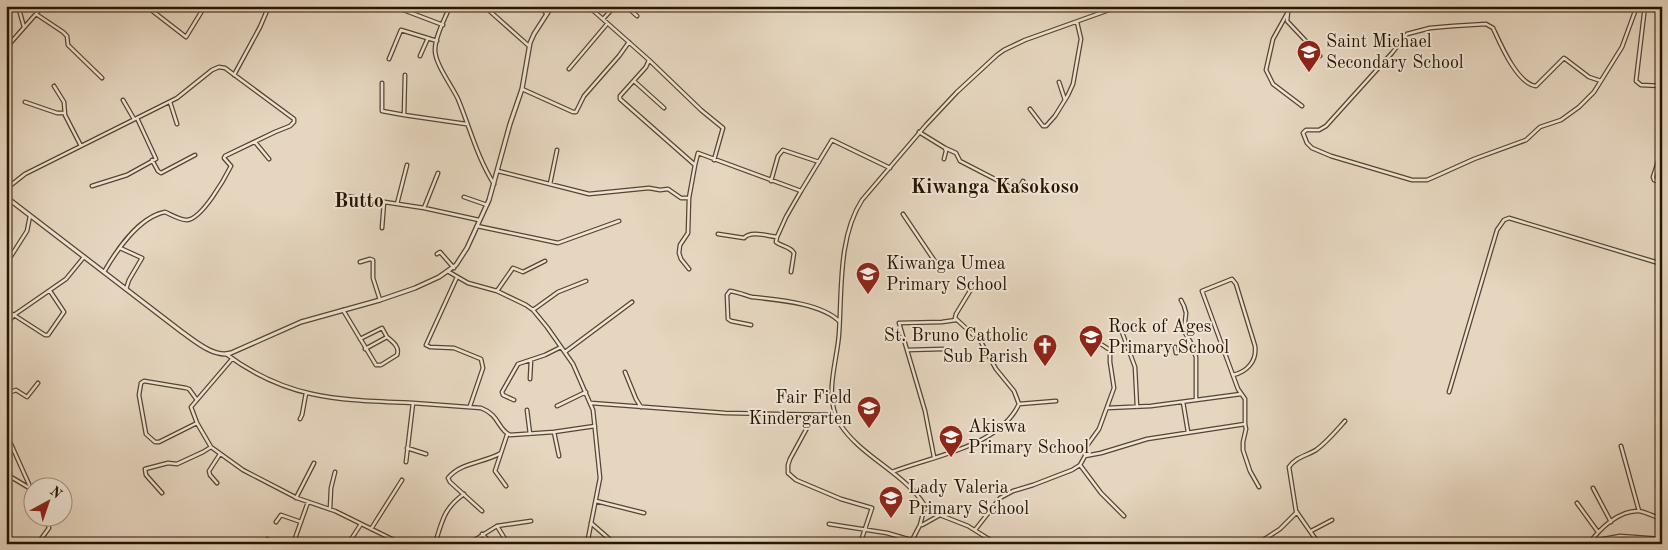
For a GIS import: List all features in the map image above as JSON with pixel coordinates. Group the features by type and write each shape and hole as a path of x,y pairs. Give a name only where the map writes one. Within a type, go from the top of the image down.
{"street":[{"path":"18,6 24,27"},
{"path":"6,48 43,6"},
{"path":"146,6 186,37 205,6"},
{"path":"234,75 269,6"},
{"path":"393,6 443,25"},
{"path":"450,6 437,41 436,57 457,97 486,173 494,185"},
{"path":"484,6 530,46"},
{"path":"539,6 546,13"},
{"path":"6,197 200,344 219,353 226,354 295,324 380,300 431,281 454,268 467,248 487,206 522,89 531,38 552,6"},
{"path":"588,6 723,128 714,160"},
{"path":"603,19 615,6"},
{"path":"626,6 636,16"},
{"path":"997,544 959,521 940,515 925,506 919,497 848,434 836,415 832,390 832,374 839,336 840,291 850,226 854,213 862,200 890,169 919,132 976,73 1004,50 1025,40 1120,6"},
{"path":"1293,6 1273,39 1266,70 1273,84 1302,106"},
{"path":"1601,81 1590,77 1564,58 1536,86 1531,85 1513,67 1493,28 1489,25 1430,28 1407,34 1326,126 1319,130 1306,130 1303,133 1307,143 1312,148 1331,156 1412,180 1427,180 1474,159 1526,140 1540,127 1566,117 1590,97 1601,81 1625,41 1636,6"},
{"path":"1646,6 1636,80 1641,85 1662,86"},
{"path":"1288,12 1287,21 1320,56"},
{"path":"36,14 63,32 68,44 102,78"},
{"path":"1030,109 1043,126 1046,126 1065,100 1073,84 1081,39 1076,22"},
{"path":"569,69 608,24"},
{"path":"389,59 400,30 437,41"},
{"path":"420,56 428,38"},
{"path":"522,89 576,112 582,98 619,56 628,42"},
{"path":"649,60 646,67 620,96 620,100 695,165"},
{"path":"6,189 25,174 170,102 216,68 223,67 294,121 290,126 224,157 231,166 220,185 196,216 191,219 182,220 165,212 151,218 136,229 104,272"},
{"path":"404,115 405,75"},
{"path":"634,81 664,108"},
{"path":"1059,82 1065,100"},
{"path":"382,83 382,111 466,124"},
{"path":"54,86 64,102 64,114 81,146"},
{"path":"92,186 127,175 156,159 123,100"},
{"path":"25,102 64,114"},
{"path":"170,102 177,124"},
{"path":"919,132 956,153 960,161 1018,191 1022,182"},
{"path":"791,272 794,253 792,249 776,242 777,237 786,217 832,140 890,169"},
{"path":"255,142 269,159"},
{"path":"944,160 945,148"},
{"path":"550,184 557,150"},
{"path":"771,180 778,156 783,150 819,162"},
{"path":"1662,150 1653,177 1654,180 1662,183"},
{"path":"689,269 679,253 680,245 688,233 689,198 698,154 801,191"},
{"path":"152,160 161,173 195,155"},
{"path":"397,204 407,165"},
{"path":"498,170 589,194 631,189 668,189 681,198 689,198"},
{"path":"424,208 438,173"},
{"path":"345,196 424,208 481,220"},
{"path":"464,197 487,206"},
{"path":"382,228 384,202"},
{"path":"903,214 936,264"},
{"path":"6,264 27,231 30,215"},
{"path":"1449,392 1497,230 1504,220 1509,218 1662,264"},
{"path":"477,226 558,243 619,221"},
{"path":"718,234 744,238 747,234 752,233 777,237"},
{"path":"120,248 142,258 126,289"},
{"path":"437,254 440,252 454,268"},
{"path":"6,325 14,315 66,279 84,257"},
{"path":"360,262 373,260 373,278 380,300"},
{"path":"497,291 514,268 524,272 545,261"},
{"path":"449,272 475,286 497,291 533,310 573,364 591,404 600,478 587,544"},
{"path":"457,277 426,345 430,347 454,348 481,359 483,368 470,406"},
{"path":"1233,375 1243,372 1255,358 1256,354 1236,284 1232,279 1202,291 1233,375 1245,399 1244,424 1246,430 1243,450 1250,471 1259,487"},
{"path":"533,310 558,292 586,281"},
{"path":"6,310 45,335 48,335 64,312 50,290"},
{"path":"751,325 731,322 728,319 727,295 730,291 751,296 779,299 831,314 839,321"},
{"path":"970,291 956,314 956,320 981,342 996,369 1014,391 1019,404"},
{"path":"1181,300 1186,313 1184,331 1193,348 1196,361 1196,400"},
{"path":"565,352 632,302"},
{"path":"343,310 365,349 376,365 381,365 398,353 394,343 387,337 382,328 360,340"},
{"path":"934,457 925,411 907,350 898,327 899,323 956,320"},
{"path":"1119,324 1134,367 1137,407"},
{"path":"365,349 387,337"},
{"path":"976,530 1000,498 1012,491 1041,482 1080,465 1085,456 1086,447 1098,429 1114,388 1110,350 1090,337"},
{"path":"514,400 503,395 502,392 518,364 546,355 562,347"},
{"path":"1175,347 1176,352 1193,348"},
{"path":"907,350 943,349"},
{"path":"226,354 257,375 278,384 319,396 366,401 470,406 491,412 507,435"},
{"path":"232,359 192,404 191,410 211,447 243,470 296,498 330,509 402,544"},
{"path":"530,379 531,360"},
{"path":"625,372 641,407"},
{"path":"196,400 189,389 186,388 144,381 140,383 139,395 146,434 152,440 158,442 197,423"},
{"path":"6,394 16,390 27,397 38,383"},
{"path":"557,406 586,392"},
{"path":"300,419 306,393"},
{"path":"1107,408 1137,407 1241,394"},
{"path":"892,472 980,441 1009,418 1019,404 1056,400"},
{"path":"1183,402 1188,432"},
{"path":"406,462 413,403"},
{"path":"591,404 725,413 836,415"},
{"path":"528,410 530,434"},
{"path":"814,415 790,459 788,473 796,480 841,499 870,506 872,510 863,529 860,544"},
{"path":"1319,544 1297,512 1288,473 1289,467 1299,457 1321,446 1344,422"},
{"path":"1085,456 1147,439 1244,424"},
{"path":"507,435 554,432 595,426"},
{"path":"554,432 559,456"},
{"path":"6,433 27,478"},
{"path":"506,486 495,471 507,435"},
{"path":"1621,446 1640,511"},
{"path":"162,493 146,475 145,469 168,463 177,464 211,447"},
{"path":"407,448 426,454"},
{"path":"482,511 448,480 460,468 492,458 500,453"},
{"path":"217,482 210,475 209,471 220,454"},
{"path":"296,498 314,463"},
{"path":"1080,465 1101,493 1124,516"},
{"path":"330,509 331,488 335,472"},
{"path":"6,474 22,484"},
{"path":"371,529 402,480"},
{"path":"1593,488 1611,522"},
{"path":"435,544 444,514 464,494"},
{"path":"596,501 644,514"},
{"path":"293,544 308,502"},
{"path":"1577,503 1598,532"},
{"path":"829,524 887,533 911,542 920,525 925,506"},
{"path":"1590,542 1598,532 1611,522 1632,512 1640,511 1662,519"},
{"path":"1257,544 1280,529 1297,512"},
{"path":"276,522 281,515 301,522"},
{"path":"920,525 940,515"},
{"path":"1311,531 1332,520"},
{"path":"468,544 497,526 531,521"},
{"path":"591,523 615,544"},
{"path":"348,544 361,524"},
{"path":"497,526 508,544"},
{"path":"43,544 41,538 48,528"},
{"path":"482,534 492,544"},
{"path":"1590,542 1620,536 1661,539"},
{"path":"267,539 278,544"}],"place":[{"name":"Saint Michael Secondary School","path":"1309,73"},
{"name":"Kiwanga Umea Primary School","path":"868,295"},
{"name":"Rock of Ages Primary School","path":"1091,358"},
{"name":"St. Bruno Catholic Sub Parish","path":"1045,367"},
{"name":"Fair Field Kindergarten","path":"869,429"},
{"name":"Akiswa Primary School","path":"951,458"},
{"name":"Lady Valeria Primary School","path":"891,519"}],"district":[{"name":"Kiwanga Kasokoso","path":"995,188"},
{"name":"Butto","path":"359,202"}]}
